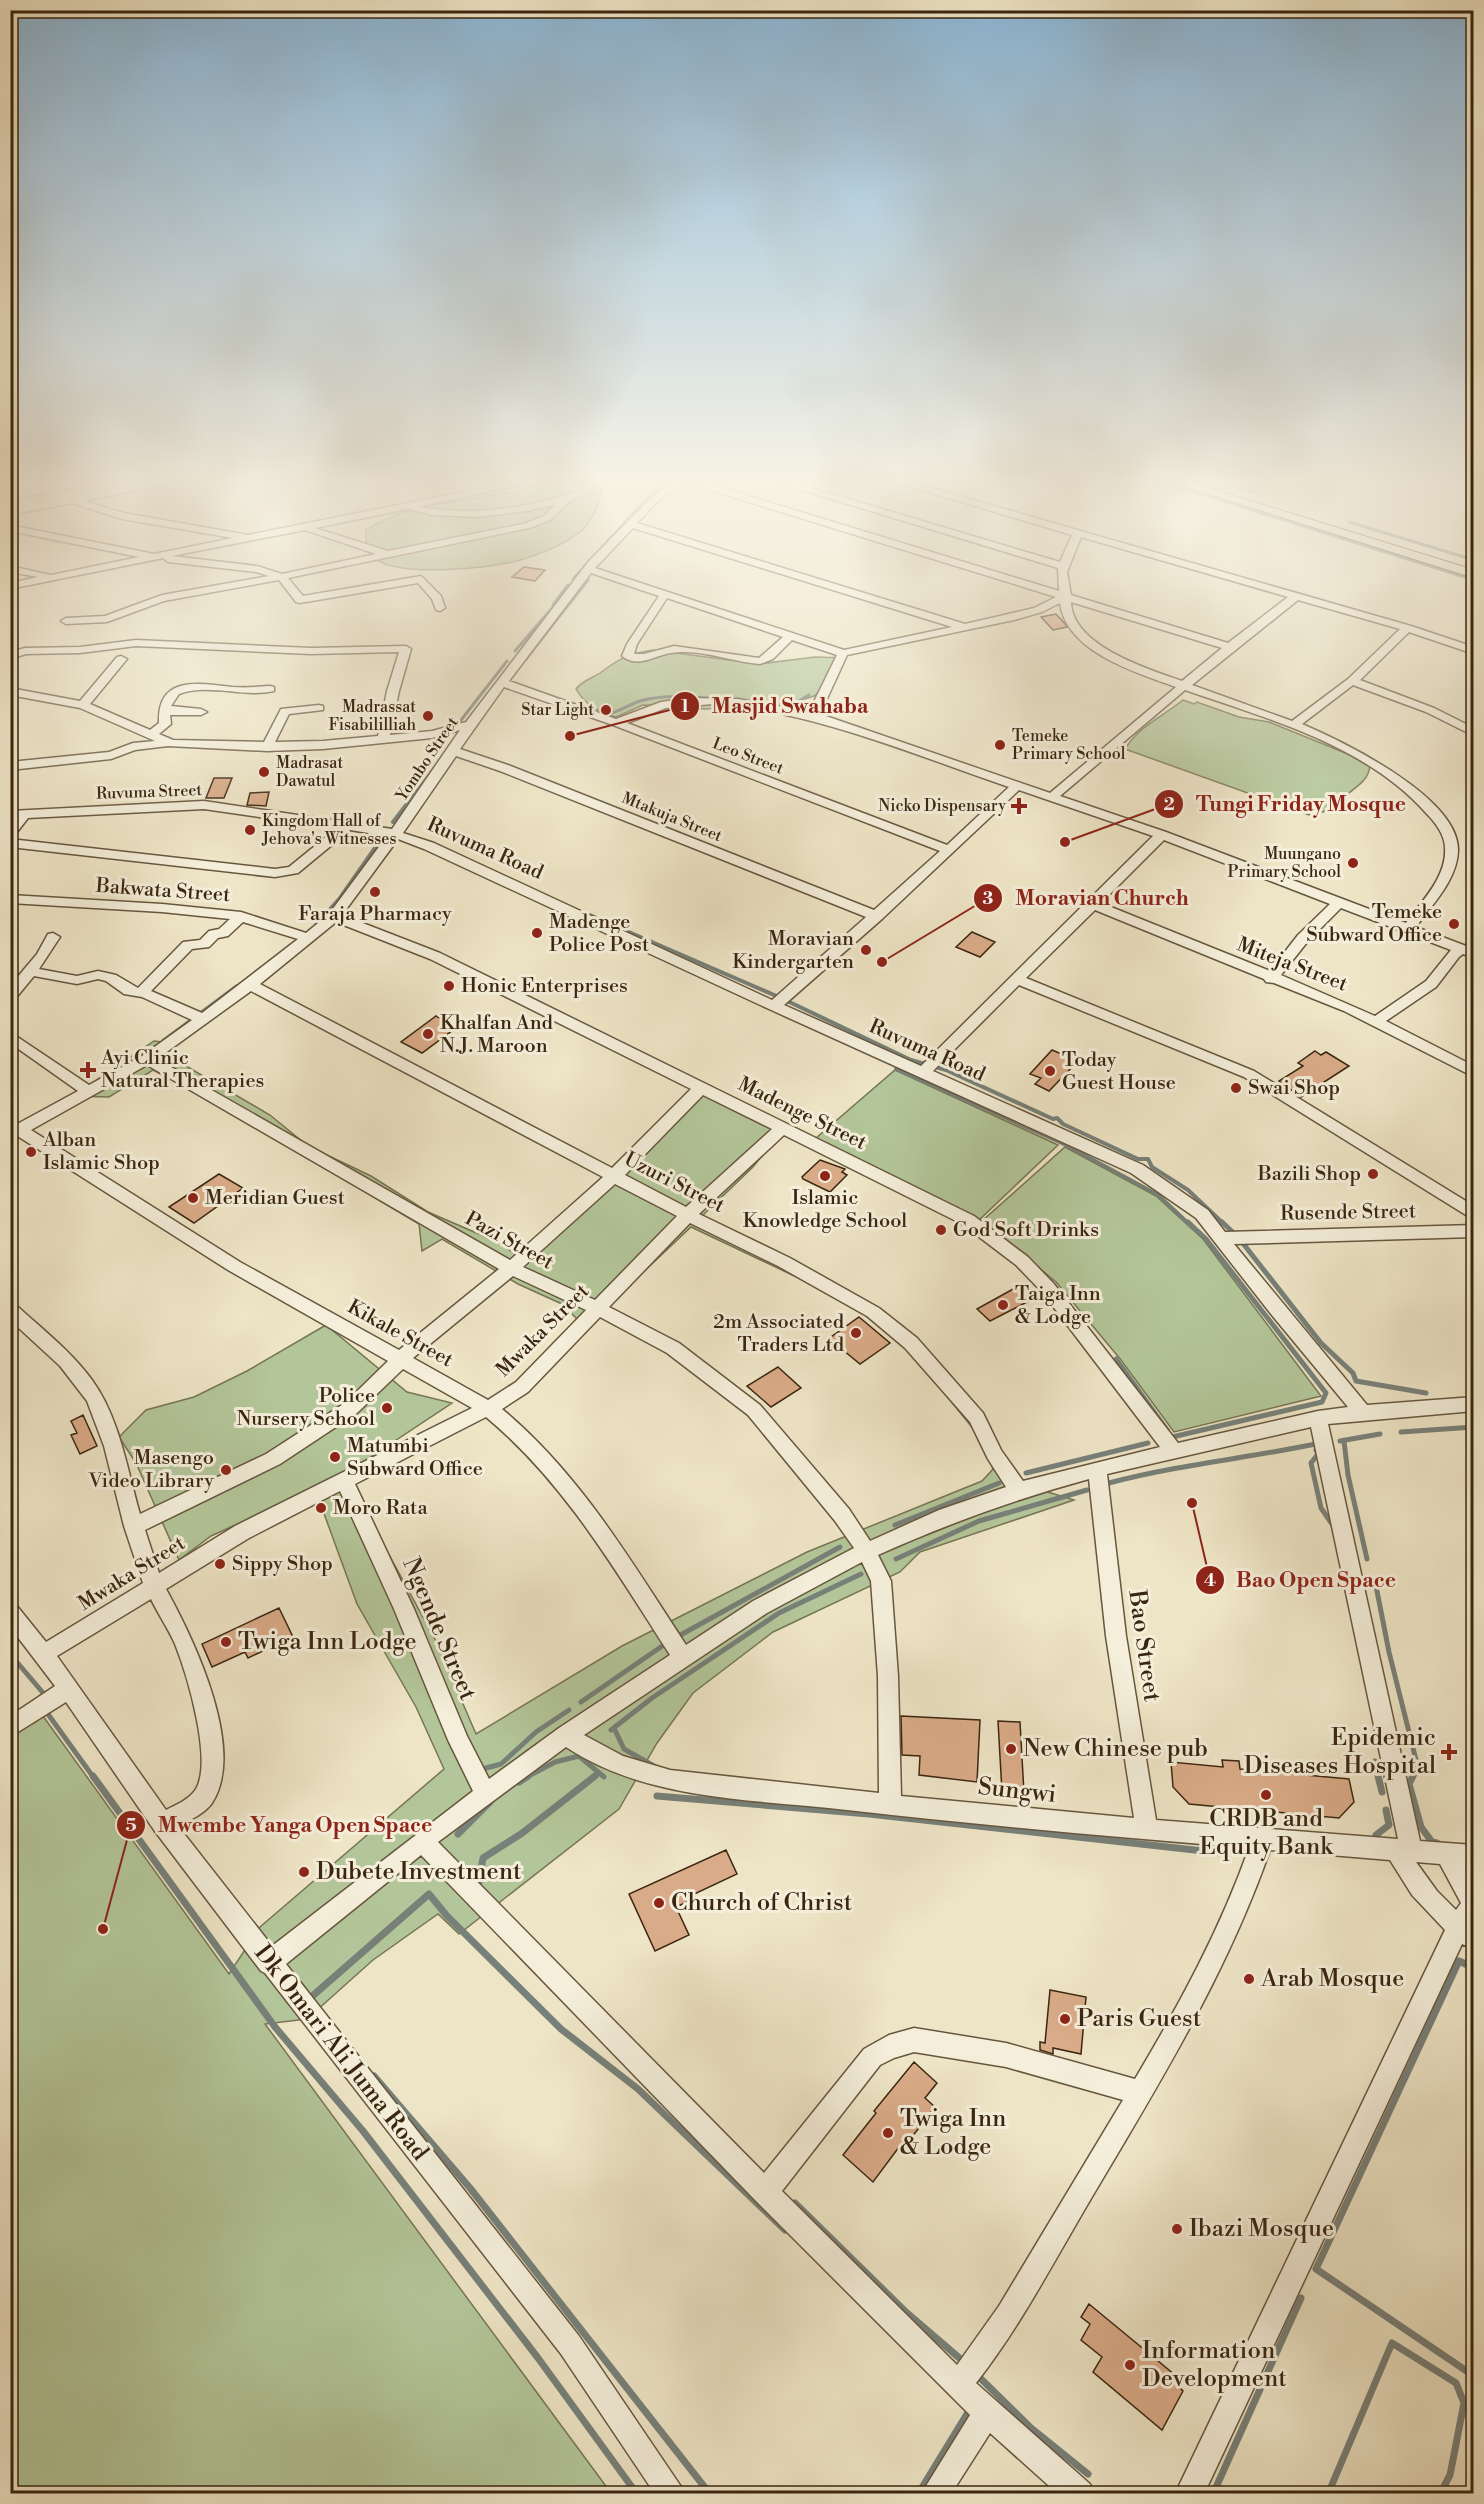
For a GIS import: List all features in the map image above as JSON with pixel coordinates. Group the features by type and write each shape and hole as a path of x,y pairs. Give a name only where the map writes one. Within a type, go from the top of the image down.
{"street":[{"path":"66,621 107,619 150,601 184,595"},
{"path":"296,595 300,600 324,595"},
{"path":"434,595 440,608"},
{"name":"Yombo Street","path":"15,1133 87,1090 147,1059 250,985 334,917 395,834 470,724 568,595"},
{"path":"663,595 632,644 628,656 644,658 672,649 760,661 769,657 790,636"},
{"path":"667,595 843,653 1028,613 1066,596"},
{"path":"861,595 962,626"},
{"path":"1062,595 1229,646"},
{"path":"1292,595 1407,628 1473,651"},
{"path":"1066,596 1064,603 1067,613 1087,639 1106,653 1138,669 1294,725 1360,756 1409,787 1436,816 1452,848 1444,877 1409,928"},
{"path":"1053,796 1185,686 1229,646 1296,596"},
{"path":"1294,725 1352,681 1407,628"},
{"path":"10,656 25,651 80,650 136,643 311,651 406,649 393,691 383,740"},
{"path":"813,716 843,653"},
{"path":"83,705 121,659"},
{"path":"1352,681 1430,710 1473,732"},
{"name":"Leo Street","path":"501,682 617,723 949,850"},
{"path":"150,735 165,724 164,707 171,695 191,686 222,687 233,690 270,690"},
{"path":"10,692 83,705 171,742"},
{"path":"617,723 638,711 681,700 760,705 813,716 1162,835 1468,952"},
{"path":"164,707 172,712 201,712"},
{"path":"267,747 285,711 319,708"},
{"path":"10,766 111,755 140,745 171,742 267,747 383,740 432,734 470,724"},
{"name":"Mtakuja Street","path":"453,751 504,768 877,916"},
{"path":"774,1006 877,916 1018,785"},
{"name":"Ruvuma Street","path":"17,815 204,805 348,825 395,834"},
{"path":"10,833 17,815"},
{"path":"10,843 246,871 286,872 299,865 348,825"},
{"name":"Ruvuma Road","path":"395,834 429,846 774,1006 1137,1169 1189,1203 1223,1238 1277,1310 1363,1412"},
{"path":"924,1072 1019,980 1162,835"},
{"name":"Bakwata Street","path":"10,898 241,916 280,927 309,939"},
{"path":"1271,979 1303,938 1340,902"},
{"name":"Miteja Street","path":"1092,904 1377,1021 1473,1072"},
{"path":"142,992 188,945 204,944 214,934 223,933 241,916"},
{"name":"Madenge Street","path":"334,917 435,957 700,1089 784,1127 968,1220 1022,1261 1048,1288 1174,1452"},
{"path":"13,989 30,971 53,937"},
{"path":"1377,1021 1431,984 1454,954 1468,952"},
{"path":"30,971 77,980 102,976 117,980 129,991 142,992 203,1019"},
{"path":"1019,980 1249,1074 1473,1214"},
{"name":"Uzuri Street","path":"250,985 688,1215 784,1262 873,1312 911,1343 977,1418 994,1454 1019,1490"},
{"path":"10,1036 87,1090"},
{"name":"Pazi Street","path":"147,1059 511,1268 632,1325 673,1348 754,1410 842,1515 866,1551 881,1581 884,1598 890,1805"},
{"name":"Mwaka Street","path":"134,1526 238,1477 309,1438 351,1408 422,1339 511,1268 614,1176 700,1089"},
{"name":"Mwaka Street","path":"44,1654 242,1532 489,1409 522,1387 688,1215 784,1127"},
{"name":"Kikale Street","path":"15,1133 234,1266 489,1409 515,1428 551,1466 585,1510 682,1657"},
{"name":"Rusende Street","path":"1223,1238 1473,1231"},
{"path":"10,1309 68,1361 95,1400 111,1443 134,1526 154,1586 179,1631 196,1677 207,1722 212,1768 208,1790 199,1803 162,1823"},
{"path":"269,1963 423,1841 566,1735 760,1607 866,1551 946,1516 1019,1490 1097,1468 1318,1418 1363,1412 1473,1404"},
{"path":"1318,1418 1404,1851 1421,1890 1466,1933"},
{"name":"Bao Street","path":"1097,1468 1109,1581 1147,1829"},
{"name":"Ngende Street","path":"345,1482 404,1609 458,1740 486,1795"},
{"name":"Dk Omari Ali Juma Road","path":"10,1612 44,1654 162,1823 269,1963 570,2345 672,2493"},
{"path":"10,1728 68,1689"},
{"name":"Sungwi","path":"566,1735 594,1755 623,1768 670,1780 1025,1820 1473,1856"},
{"path":"959,2384 978,2360 1140,2092 1203,1982 1263,1839"},
{"path":"423,1841 765,2192 987,2412 1080,2493"},
{"path":"1190,2493 1466,1933 1473,1903 1447,1854"},
{"path":"765,2192 872,2057 897,2044 914,2040 947,2043 1006,2055 1140,2092"},
{"path":"935,2493 987,2412"}],"green space":[{"path":"653,650 759,664 815,657 846,658 837,678 814,696 777,708 703,709 689,706 643,705 616,717 593,707 576,689 619,660"},
{"path":"1183,700 1194,704 1197,702 1239,717 1269,722 1370,763 1370,768 1361,783 1330,807 1323,812 1313,811 1309,815 1125,749 1144,728"},
{"path":"154,1041 162,1042 165,1053 174,1059 270,1115 308,1146 371,1176 428,1212 495,1241 519,1256 697,1086 786,1126 753,1167 702,1216 859,1299 989,1435 1025,1485 1074,1500 920,1552 900,1572 773,1632 693,1693 657,1743 619,1809 459,1934 438,1914 373,1960 307,2019 265,2024 611,2493 11,2493 10,1738 43,1716 229,1974 260,1927 444,1769 416,1707 357,1604 315,1489 211,1536 179,1560 136,1463 119,1437 146,1410 194,1397 247,1371 326,1325 407,1392 452,1403 345,1474 436,1641 476,1734 622,1646 807,1552 982,1481 993,1469 979,1436 920,1363 894,1336 868,1315 805,1281 691,1227 585,1327 562,1304 518,1284 442,1239 422,1251 419,1224 254,1125 153,1070 109,1097 73,1096"},
{"path":"895,1070 1058,1145 979,1220 816,1138"},
{"path":"1065,1147 1156,1196 1203,1239 1321,1396 1174,1432 1121,1360 1056,1282 982,1221"}],"building":[{"path":"1056,614 1067,627 1053,630 1041,617"},
{"path":"214,778 232,778 224,798 206,798"},
{"path":"269,792 266,806 247,805 250,793"},
{"path":"972,932 995,942 980,957 956,947"},
{"name":"Khalfan And N.J. Maroon","path":"436,1016 457,1027 422,1053 401,1042"},
{"name":"Today Guest House","path":"1052,1050 1078,1061 1049,1091 1035,1084 1041,1078 1030,1074"},
{"path":"1315,1051 1321,1055 1326,1052 1349,1066 1301,1097 1279,1081 1303,1066 1298,1063"},
{"name":"Islamic Knowledge School","path":"820,1160 845,1169 842,1172 847,1175 830,1192 802,1177"},
{"name":"Meridian Guest","path":"219,1174 243,1188 194,1223 169,1207"},
{"name":"Taiga Inn & Lodge","path":"1015,1288 1029,1301 990,1321 977,1309"},
{"name":"2m Associated Traders Ltd","path":"859,1317 890,1343 860,1364 838,1346 834,1349 824,1342"},
{"path":"778,1367 801,1388 771,1407 747,1386"},
{"path":"83,1415 97,1446 80,1454 71,1435 77,1433 71,1421"},
{"name":"Twiga Inn Lodge","path":"279,1608 293,1637 248,1658 245,1652 212,1667 202,1644"},
{"path":"901,1716 980,1720 977,1782 919,1775 920,1756 902,1755"},
{"path":"998,1721 1020,1722 1024,1793 1002,1792"},
{"name":"CRDB and Equity Bank","path":"1222,1760 1239,1761 1240,1769 1349,1779 1354,1802 1339,1818 1189,1804 1173,1787 1171,1762 1223,1767"},
{"name":"Church of Christ","path":"726,1850 737,1874 692,1895 694,1899 676,1907 689,1935 655,1951 629,1894"},
{"name":"Paris Guest","path":"1050,1990 1086,1997 1081,2054 1053,2048 1053,2054 1040,2050 1040,2042 1045,2043"},
{"name":"Twiga Inn & Lodge","path":"914,2062 937,2083 925,2098 935,2107 908,2142 905,2139 873,2182 843,2155 876,2113 874,2111"},
{"name":"Information Development","path":"1089,2304 1181,2380 1178,2386 1183,2391 1162,2430 1093,2372 1102,2357 1081,2340 1090,2324 1081,2317"}],"waterway":[{"path":"553,605 561,595"},
{"path":"525,660 576,595"},
{"path":"515,651 552,608"},
{"path":"458,724 507,661"},
{"path":"762,704 792,705 809,695"},
{"path":"601,714 612,713 640,701 658,697 687,696 715,699"},
{"path":"409,801 435,767"},
{"path":"393,822 410,800"},
{"path":"316,925 340,898 382,838"},
{"path":"585,913 781,998 911,1060 946,1070 1053,1119 1057,1118 1063,1124 1138,1159 1148,1159 1152,1167 1188,1190 1224,1224"},
{"path":"198,1015 237,986"},
{"path":"163,1041 190,1021"},
{"path":"141,1056 157,1046"},
{"path":"896,1069 1062,1143 1158,1195 1189,1224"},
{"path":"1168,1438 1322,1402 1326,1393 1206,1239 1188,1222"},
{"path":"1222,1222 1238,1237 1321,1343 1353,1373 1356,1381 1426,1393"},
{"path":"1116,1359 1167,1430"},
{"path":"1401,1432 1474,1427"},
{"path":"1340,1441 1380,1434"},
{"path":"1344,1441 1348,1475 1367,1559"},
{"path":"1026,1473 1148,1443"},
{"path":"1109,1483 1160,1471 1316,1444"},
{"path":"1316,1450 1318,1454 1311,1463 1321,1508 1332,1524"},
{"path":"895,1525 999,1483"},
{"path":"896,1559 979,1521 1087,1490"},
{"path":"675,1638 840,1547"},
{"path":"611,1730 652,1698 779,1613 861,1574"},
{"path":"1376,1586 1389,1652 1418,1768 1412,1778"},
{"path":"581,1702 668,1642"},
{"path":"10,1654 44,1694 44,1699"},
{"path":"45,1710 94,1778"},
{"path":"479,1770 501,1764 536,1732 569,1710"},
{"path":"614,1728 624,1749 654,1766"},
{"path":"525,1778 555,1762 579,1756 604,1777"},
{"path":"1375,1761 1379,1778"},
{"path":"593,1778 599,1773"},
{"path":"93,1776 275,2027 363,2131 538,2358 637,2494"},
{"path":"478,1887 483,1858 521,1834 595,1776"},
{"path":"1378,1776 1382,1792"},
{"path":"519,1782 525,1778"},
{"path":"1412,1778 1409,1784 1421,1827 1432,1842 1437,1843"},
{"path":"657,1796 869,1814 1222,1853"},
{"path":"458,1834 490,1802"},
{"path":"1376,1835 1389,1825 1386,1810"},
{"path":"311,2001 309,1999 429,1894 447,1916 561,2029 638,2089 785,2230"},
{"path":"1474,1968 1459,1961 1316,2269 1474,2376"},
{"path":"374,2076 470,2188 710,2494"},
{"path":"795,2203 907,2313 964,2362"},
{"path":"1213,2494 1301,2298"},
{"path":"1328,2494 1392,2343 1456,2383 1464,2403"},
{"path":"976,2374 1031,2428 1088,2474"},
{"path":"1440,2494 1450,2475 1464,2403"},
{"path":"1464,2403 1474,2416"},
{"path":"918,2494 970,2409"}],"place":[{"name":"Star Light","path":"606,710"},
{"name":"Madrassat Fisabililliah","path":"428,716"},
{"name":"Masjid Swahaba","path":"570,736"},
{"name":"Temeke Primary School","path":"1000,745"},
{"name":"Madrasat Dawatul","path":"264,772"},
{"name":"Nicko Dispensary","path":"1019,806"},
{"name":"Kingdom Hall of Jehova's Witnesses","path":"250,830"},
{"name":"Tungi Friday Mosque","path":"1065,842"},
{"name":"Muungano Primary School","path":"1353,863"},
{"name":"Faraja Pharmacy","path":"375,892"},
{"name":"Temeke Subward Office","path":"1454,924"},
{"name":"Madenge Police Post","path":"537,933"},
{"name":"Moravian Kindergarten","path":"866,950"},
{"name":"Moravian Church","path":"882,962"},
{"name":"Honic Enterprises","path":"449,986"},
{"name":"Khalfan And N.J. Maroon","path":"428,1034"},
{"name":"Ayi Clinic Natural Therapies","path":"88,1070"},
{"name":"Today Guest House","path":"1050,1071"},
{"name":"Swai Shop","path":"1236,1088"},
{"name":"Alban Islamic Shop","path":"31,1152"},
{"name":"Bazili Shop","path":"1373,1174"},
{"name":"Islamic Knowledge School","path":"825,1176"},
{"name":"Meridian Guest","path":"193,1198"},
{"name":"God Soft Drinks","path":"941,1230"},
{"name":"Taiga Inn & Lodge","path":"1003,1305"},
{"name":"2m Associated Traders Ltd","path":"856,1333"},
{"name":"Police Nursery School","path":"387,1408"},
{"name":"Matumbi Subward Office","path":"335,1457"},
{"name":"Masengo Video Library","path":"226,1470"},
{"name":"Bao Open Space","path":"1192,1503"},
{"name":"Moro Rata","path":"321,1508"},
{"name":"Sippy Shop","path":"220,1564"},
{"name":"Twiga Inn Lodge","path":"226,1642"},
{"name":"New Chinese pub","path":"1011,1749"},
{"name":"Epidemic Diseases Hospital","path":"1449,1752"},
{"name":"CRDB and Equity Bank","path":"1266,1795"},
{"name":"Dubete Investment","path":"304,1872"},
{"name":"Church of Christ","path":"659,1903"},
{"name":"Mwembe Yanga Open Space","path":"103,1929"},
{"name":"Arab Mosque","path":"1249,1979"},
{"name":"Paris Guest","path":"1065,2019"},
{"name":"Twiga Inn & Lodge","path":"888,2133"},
{"name":"Ibazi Mosque","path":"1177,2229"},
{"name":"Information Development","path":"1130,2365"}]}
